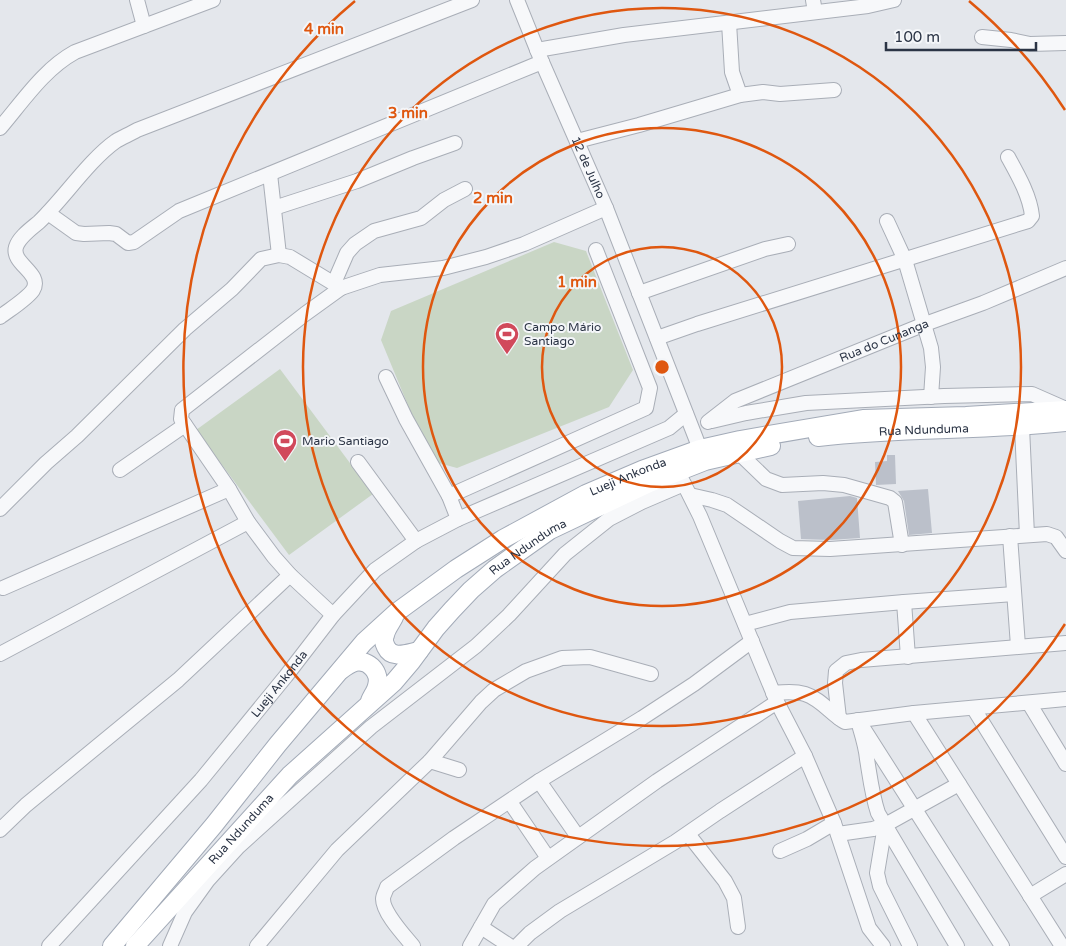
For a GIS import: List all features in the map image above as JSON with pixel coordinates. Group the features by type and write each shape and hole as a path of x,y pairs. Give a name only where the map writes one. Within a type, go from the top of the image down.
{"main road":[{"name":"Lueji Ankonda","path":"278,744 364,642 397,612 456,569 503,539 586,494 642,470 700,449 781,432 863,419 966,416 1066,410"},
{"name":"Rua Ndunduma","path":"135,946 290,774 394,682 412,662 436,628 471,590 550,530 649,483 684,484 705,461 800,439 856,432 1022,427 1066,422"},
{"path":"397,612 385,635 384,643 388,650 394,655 402,655 419,650"},
{"path":"339,671 354,662 364,662 373,667 378,676 378,685 369,703"},
{"name":"Rua Ndunduma","path":"112,946 214,825 278,744"}],"street":[{"path":"137,0 144,26"},
{"path":"0,128 48,72 61,60 75,52 213,0"},
{"path":"0,317 31,293 35,285 34,279 17,257 15,252 16,246 98,158 116,142 137,130 472,0"},
{"name":"12 de Julho","path":"517,0 539,56 606,208 700,449"},
{"path":"48,213 76,233 116,234 128,243 134,242 179,211 270,174 539,56 624,35 729,23 814,6 868,6 894,0"},
{"path":"729,23 731,66 740,95"},
{"path":"982,37 1030,44 1066,42"},
{"path":"577,141 740,95 764,92 780,94 834,90"},
{"path":"274,208 347,184 455,142"},
{"path":"657,338 696,324 1028,221 1032,216 1031,210 1018,175 1008,157"},
{"path":"270,174 279,255"},
{"path":"338,285 346,254 355,244 374,232 421,218 450,196 466,189"},
{"path":"333,615 290,575 248,522 229,489 185,425 180,416 182,410 305,314 338,285 380,275 443,268 486,257 524,244 606,208"},
{"path":"887,221 905,260 931,348 933,367 932,397"},
{"path":"639,293 765,249 788,244"},
{"path":"448,496 646,408 650,388 596,250"},
{"path":"0,509 46,463 77,436 185,328 232,288 261,259 279,255 290,258 338,285"},
{"name":"Rua do Cunanga","path":"708,422 735,401 924,324 983,303 1066,268"},
{"path":"386,377 458,519"},
{"name":"Lueji Ankonda","path":"708,422 746,412 806,403 932,397 1032,394 1066,410"},
{"name":"Lueji Ankonda","path":"49,946 201,780 333,615 376,570 416,540 458,519 669,428 686,414"},
{"path":"692,429 708,422"},
{"path":"120,470 185,425"},
{"path":"1022,427 1027,535"},
{"path":"739,453 766,479 782,485 822,482 890,498 895,502 902,545"},
{"path":"358,462 416,540"},
{"path":"684,484 712,500 727,505 793,548 830,549 1047,534 1056,537 1066,551"},
{"path":"684,484 775,697 805,756 836,828 869,928 883,946"},
{"path":"170,946 185,912 208,880 238,847 371,727 476,646 509,615 565,554 609,519 684,484"},
{"path":"3,588 229,489"},
{"path":"0,654 248,522"},
{"path":"1010,536 1018,646"},
{"path":"0,830 26,805 178,680 290,575"},
{"path":"745,624 790,612 1014,594"},
{"path":"904,602 908,657"},
{"path":"413,946 384,906 383,898 387,887 454,838 694,684 752,641"},
{"path":"839,718 834,683 836,671 846,663 861,660 1066,643"},
{"path":"257,946 337,850 430,762 481,702 494,690 526,671 562,658 590,657 651,674"},
{"path":"470,946 494,904 507,891 548,858 775,697 792,692 806,694 845,722 914,713 1066,699"},
{"path":"1029,703 1066,764"},
{"path":"974,708 1066,857"},
{"path":"914,713 1060,943"},
{"path":"858,720 916,808 1002,946"},
{"path":"858,720 867,757 874,802 885,825 957,946"},
{"path":"516,946 560,911 688,834 805,756"},
{"path":"430,762 459,770"},
{"path":"539,782 578,837"},
{"path":"780,851 836,828 873,829 885,825 959,784"},
{"path":"510,802 548,858"},
{"path":"885,825 877,873 880,886 910,946"},
{"path":"688,834 725,880 734,898 738,927"},
{"path":"1030,896 1066,874"},
{"path":"481,928 510,946"}],"green space":[{"name":"Campo Mário Santiago","path":"554,242 586,251 633,370 609,407 457,468 431,461 381,340 391,311"},
{"name":"Mario Santiago","path":"280,369 373,494 289,555 196,430"}],"building":[{"path":"887,455 895,455 896,484 876,485 875,462 887,461"},
{"path":"928,489 932,533 909,535 904,501 898,491"},
{"path":"850,496 857,498 860,538 801,539 798,501"}],"place":[{"name":"Campo Mário Santiago","path":"507,355"},
{"name":"Mario Santiago","path":"285,462"}]}
